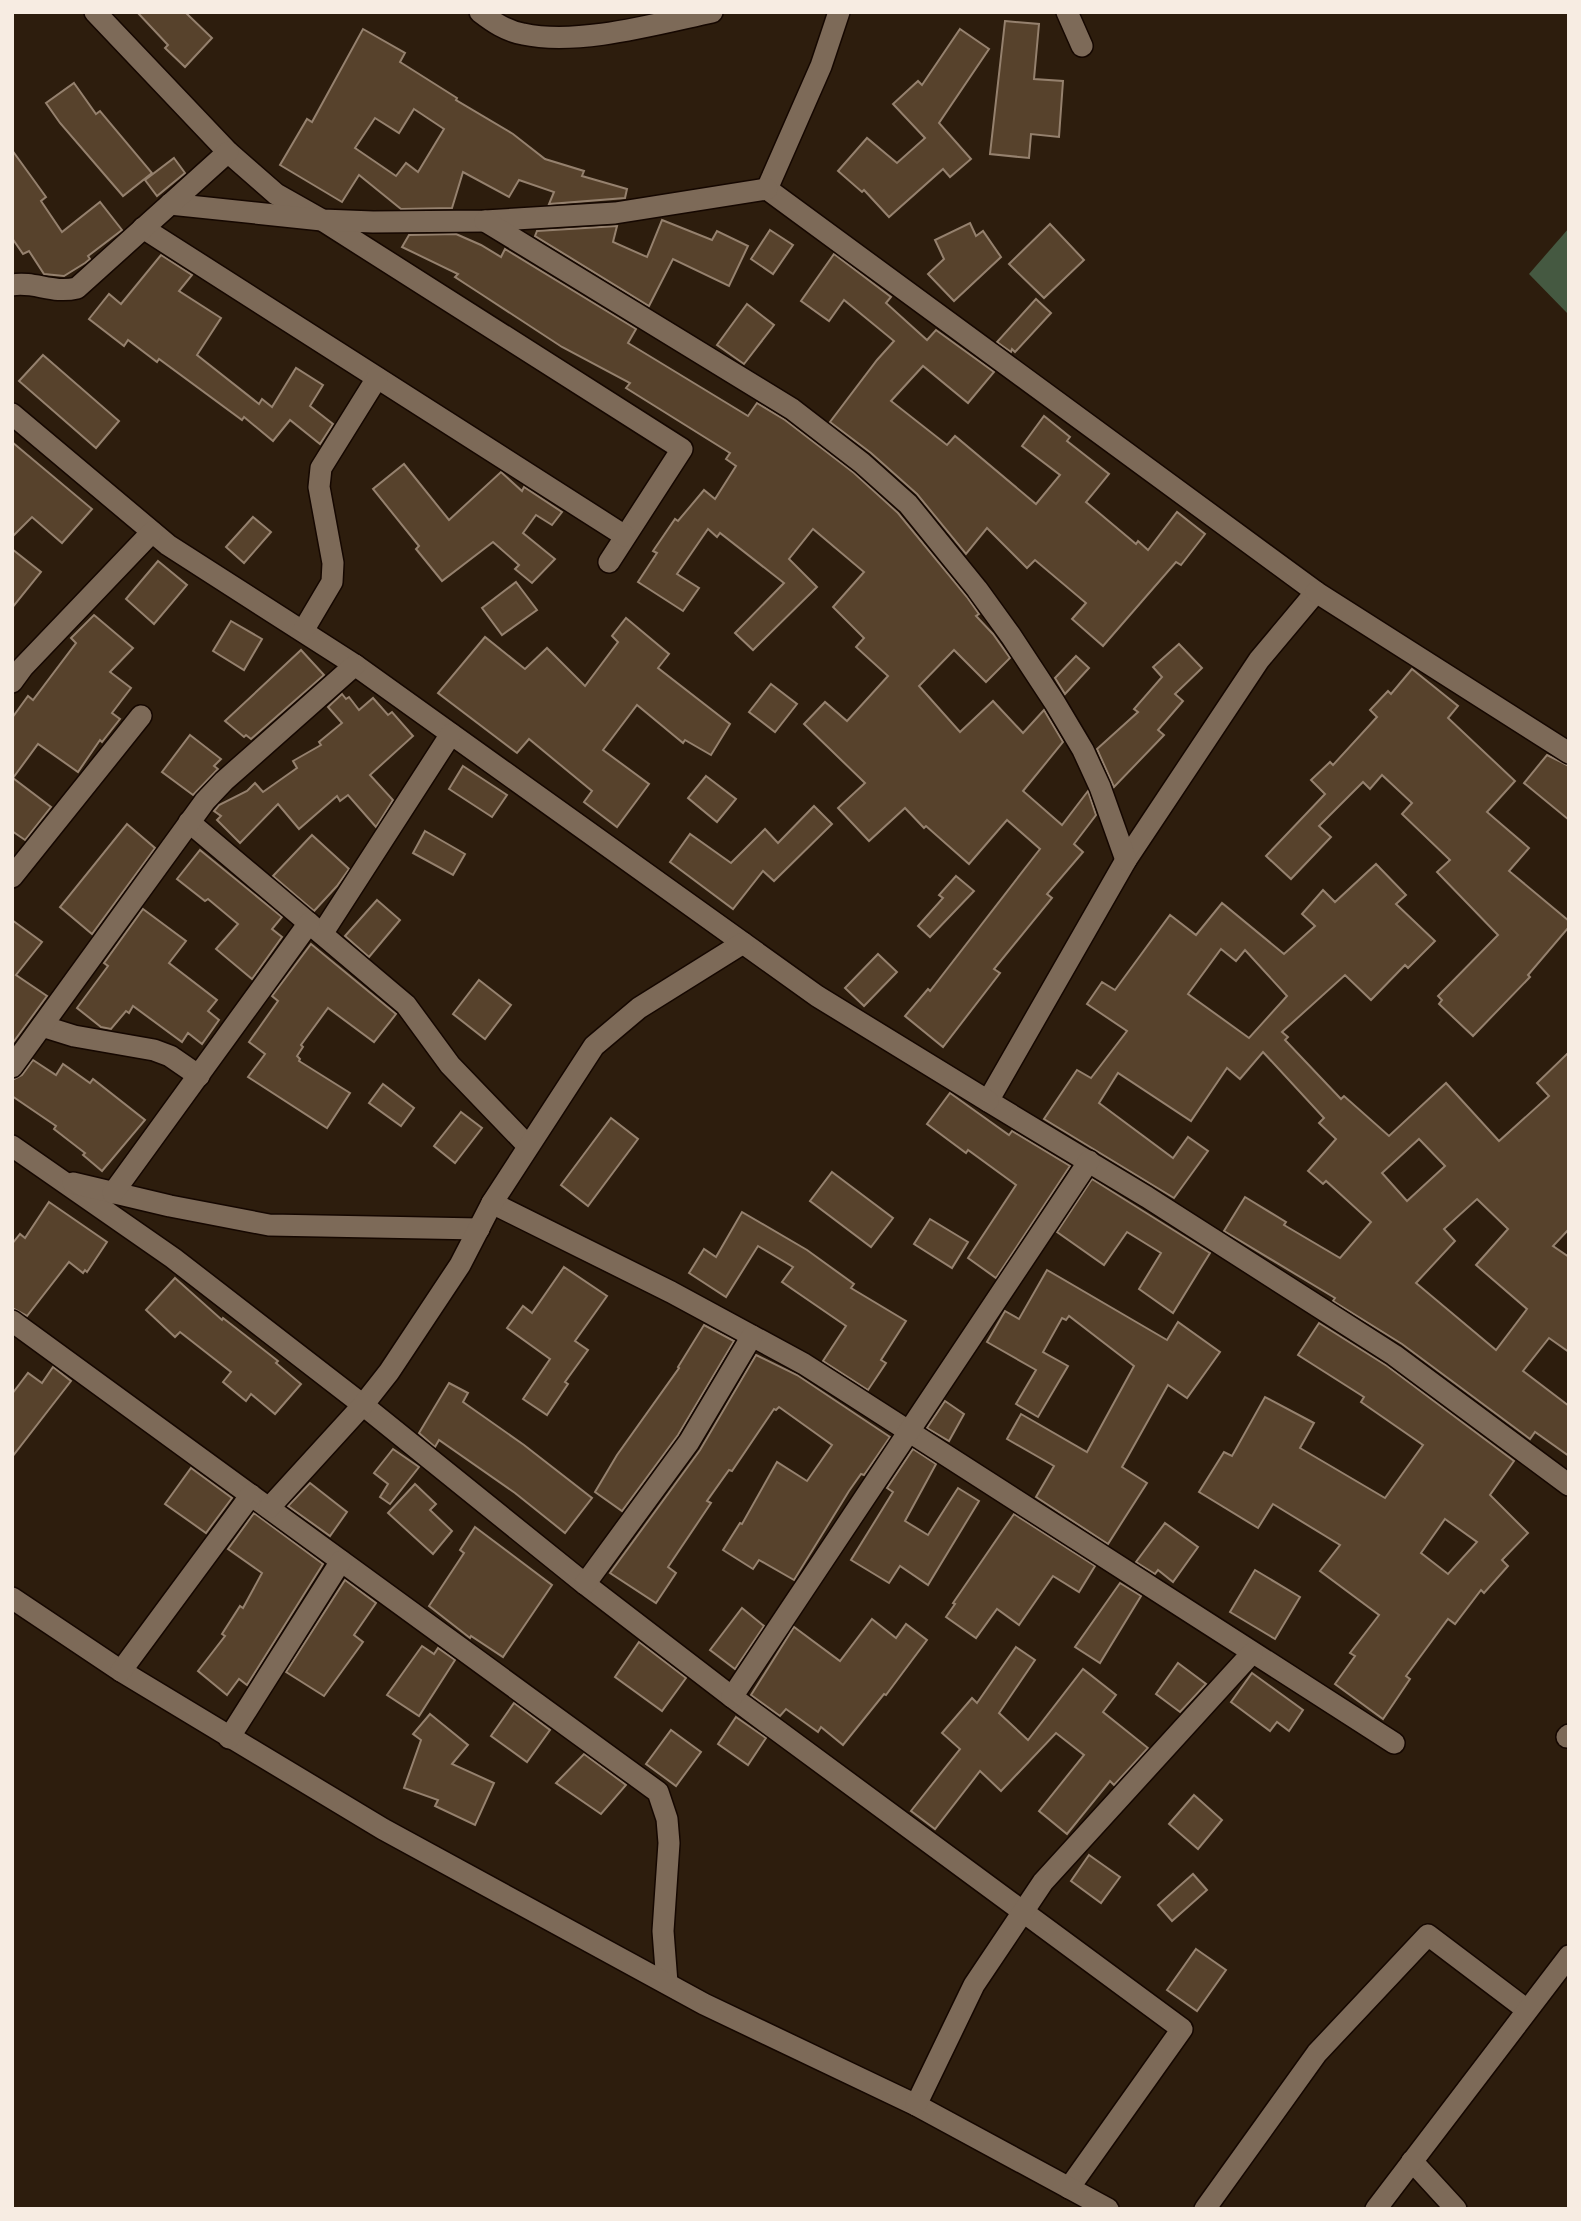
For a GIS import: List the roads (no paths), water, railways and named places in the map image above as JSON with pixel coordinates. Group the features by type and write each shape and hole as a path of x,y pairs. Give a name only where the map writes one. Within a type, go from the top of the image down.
{"street":[{"path":"95,12 228,152 276,194 322,220 682,449 609,562"},
{"path":"480,12 500,26 521,34 545,37 595,35 712,12"},
{"path":"767,189 821,66 839,12"},
{"path":"1067,12 1082,46"},
{"path":"12,285 22,283 62,292 77,288 228,152"},
{"path":"170,204 322,220 485,221 615,213 767,189 1316,592 1569,753"},
{"path":"485,221 792,409 862,463 908,504 977,589 1055,703 1094,774 1126,860"},
{"path":"143,228 625,536"},
{"path":"303,631 331,582 333,563 320,487 321,468 377,378"},
{"path":"12,414 168,545 355,665 817,996 1089,1161 1394,1355 1569,1485"},
{"path":"12,682 23,667 152,532"},
{"path":"988,1101 1126,860 1259,660 1316,592"},
{"path":"12,1067 189,822 224,781 355,665"},
{"path":"12,877 141,716"},
{"path":"113,1193 199,1076 315,929 451,734"},
{"path":"189,822 405,1005 450,1066 528,1146"},
{"path":"269,1508 363,1405 389,1372 453,1276 492,1203 594,1046 639,1008 743,943"},
{"path":"42,1026 74,1036 133,1044 170,1055 199,1076"},
{"path":"12,1146 173,1258 732,1696 1182,2029 1069,2188"},
{"path":"732,1696 1089,1161"},
{"path":"61,1180 269,1225 302,1228 479,1229"},
{"path":"492,1203 804,1364 1394,1743"},
{"path":"12,1321 658,1793 667,1819 669,1843 663,1931 667,1983"},
{"path":"586,1584 689,1442 752,1336"},
{"path":"121,1671 251,1495"},
{"path":"229,1738 341,1561"},
{"path":"12,1598 121,1671 383,1829 667,1983 916,2105 1108,2209"},
{"path":"916,2105 974,1985 1044,1882 1252,1653"},
{"path":"1205,2209 1317,2053 1428,1935 1527,2010"},
{"path":"1376,2209 1569,1956"},
{"path":"1412,2161 1456,2209"}]}
